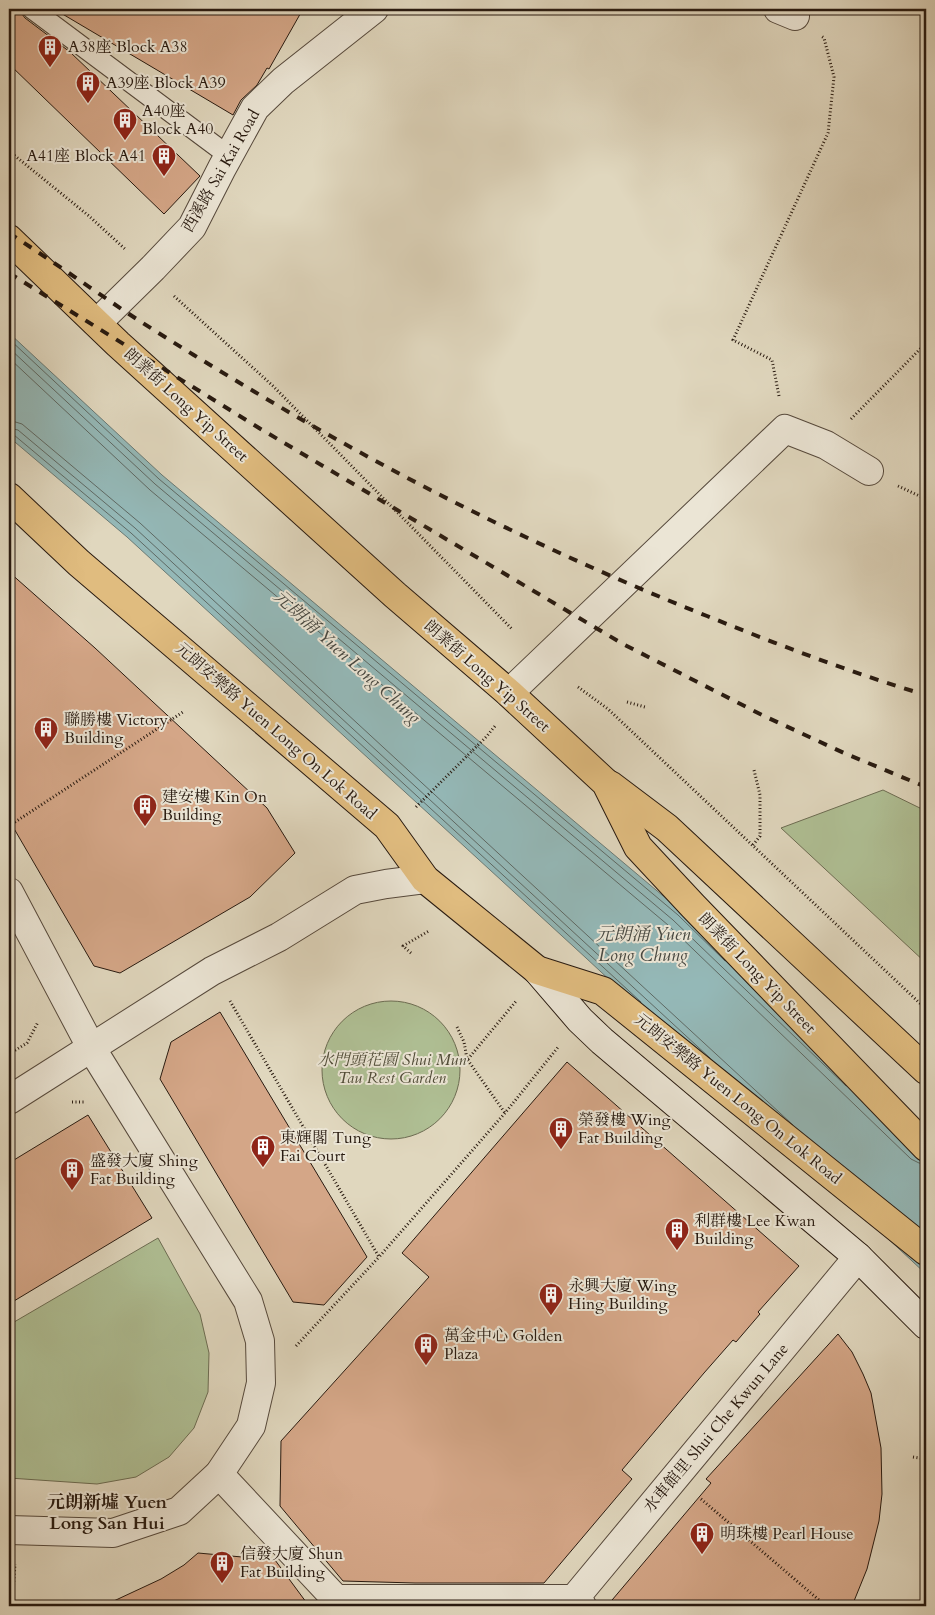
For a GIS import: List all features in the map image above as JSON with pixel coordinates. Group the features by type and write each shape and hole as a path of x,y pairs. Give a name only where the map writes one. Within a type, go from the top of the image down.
{"main road":[{"name":"朗業街 Long Yip Street","path":"9,239 118,344 395,595 509,693 606,783 638,847 926,1147"},
{"name":"元朗安樂路 Yuen Long On Lok Road","path":"9,497 79,562 387,826 425,879 537,970 603,991 926,1251"},
{"path":"606,783 667,828 926,1070"}],"street":[{"name":"西溪路 Sai Kai Road","path":"97,323 192,227 255,108 283,81 374,9"},
{"path":"509,693 785,429 826,445 869,471"},
{"path":"9,1100 212,971 279,937 356,890 425,879"},
{"path":"9,892 92,1048 248,1301 260,1341 261,1382 251,1426 220,1474 179,1511 113,1533 12,1543"},
{"name":"元朗安樂路 Yuen Long On Lok Road","path":"537,970 580,1020 858,1257 926,1325"},
{"name":"水車館里 Shui Che Kwun Lane","path":"220,1474 336,1600 578,1603 676,1478 858,1257"}],"lane":[{"path":"32,9 229,156"}],"path":[{"path":"785,429 772,360 732,340 828,132 834,77 824,38 786,12"},
{"path":"9,151 89,216 132,255"},
{"path":"171,293 273,386 512,629"},
{"path":"826,445 926,343"},
{"path":"578,687 608,709 926,1009"},
{"path":"627,702 645,707"},
{"path":"9,826 183,712"},
{"path":"417,806 487,736 495,725"},
{"path":"753,845 760,836 760,794 754,770"},
{"path":"411,953 403,946 429,931"},
{"path":"467,1059 517,999"},
{"path":"229,1000 379,1257"},
{"path":"9,1054 27,1043 42,1016"},
{"path":"457,1027 464,1042 467,1059 505,1113"},
{"path":"296,1346 379,1257 505,1113 562,1043"},
{"path":"913,1457 926,1459"},
{"path":"676,1478 826,1606"},
{"path":"12,1543 12,1606"}],"green space":[{"path":"883,790 926,811 926,963 781,828"},
{"name":"水門頭花園 Shui Mun Tau Rest Garden","path":"391,1001 417,1007 440,1021 454,1044 460,1070 454,1096 440,1119 417,1133 391,1139 365,1133 342,1119 328,1096 322,1070 328,1044 342,1021 365,1007"},
{"path":"158,1238 200,1314 209,1353 208,1392 194,1428 169,1457 136,1477 97,1484 9,1478 9,1325"}],"water":[{"name":"元朗涌 Yuen Long Chung","path":"9,333 162,475 681,911 926,1147 926,1274 586,958 127,537 9,437"}],"building":[{"path":"9,9 21,9 25,18 70,52 200,176 164,214 9,64"},
{"path":"54,9 303,9 269,69 267,68 257,85 241,100 233,115"},
{"path":"9,572 95,648 267,808 295,853 250,897 120,973 94,966 9,820"},
{"name":"東輝閣 Tung Fai Court","path":"220,1012 367,1257 324,1305 293,1302 160,1079 171,1042"},
{"path":"567,1062 799,1266 758,1312 760,1314 736,1342 733,1340 622,1470 632,1479 544,1583 343,1581 280,1506 281,1441 429,1277 402,1253"},
{"name":"盛發大廈 Shing Fat Building","path":"88,1115 152,1218 9,1304 9,1163"},
{"path":"838,1334 852,1352 871,1393 881,1448 882,1494 879,1521 867,1569 852,1606 607,1606 711,1483 706,1479"},
{"name":"信發大廈 Shun Fat Building","path":"198,1553 275,1560 309,1606 103,1606 161,1579 184,1565"}],"railway":[{"path":"9,233 181,347 323,432 430,490 539,543 651,593 816,658 926,695"},
{"path":"9,273 259,428 623,644 762,715 844,753 926,787"}],"place":[{"name":"A38座 Block A38","path":"50,68"},
{"name":"A39座 Block A39","path":"88,104"},
{"name":"A40座 Block A40","path":"125,141"},
{"name":"A41座 Block A41","path":"164,177"},
{"name":"聯勝樓 Victory Building","path":"46,750"},
{"name":"建安樓 Kin On Building","path":"145,827"},
{"name":"榮發樓 Wing Fat Building","path":"561,1150"},
{"name":"東輝閣 Tung Fai Court","path":"263,1168"},
{"name":"盛發大廈 Shing Fat Building","path":"72,1191"},
{"name":"利群樓 Lee Kwan Building","path":"677,1251"},
{"name":"永興大廈 Wing Hing Building","path":"551,1316"},
{"name":"萬金中心 Golden Plaza","path":"426,1366"},
{"name":"明珠樓 Pearl House","path":"702,1555"},
{"name":"信發大廈 Shun Fat Building","path":"222,1584"}],"district":[{"name":"元朗新墟 Yuen Long San Hui","path":"107,1512"}]}
